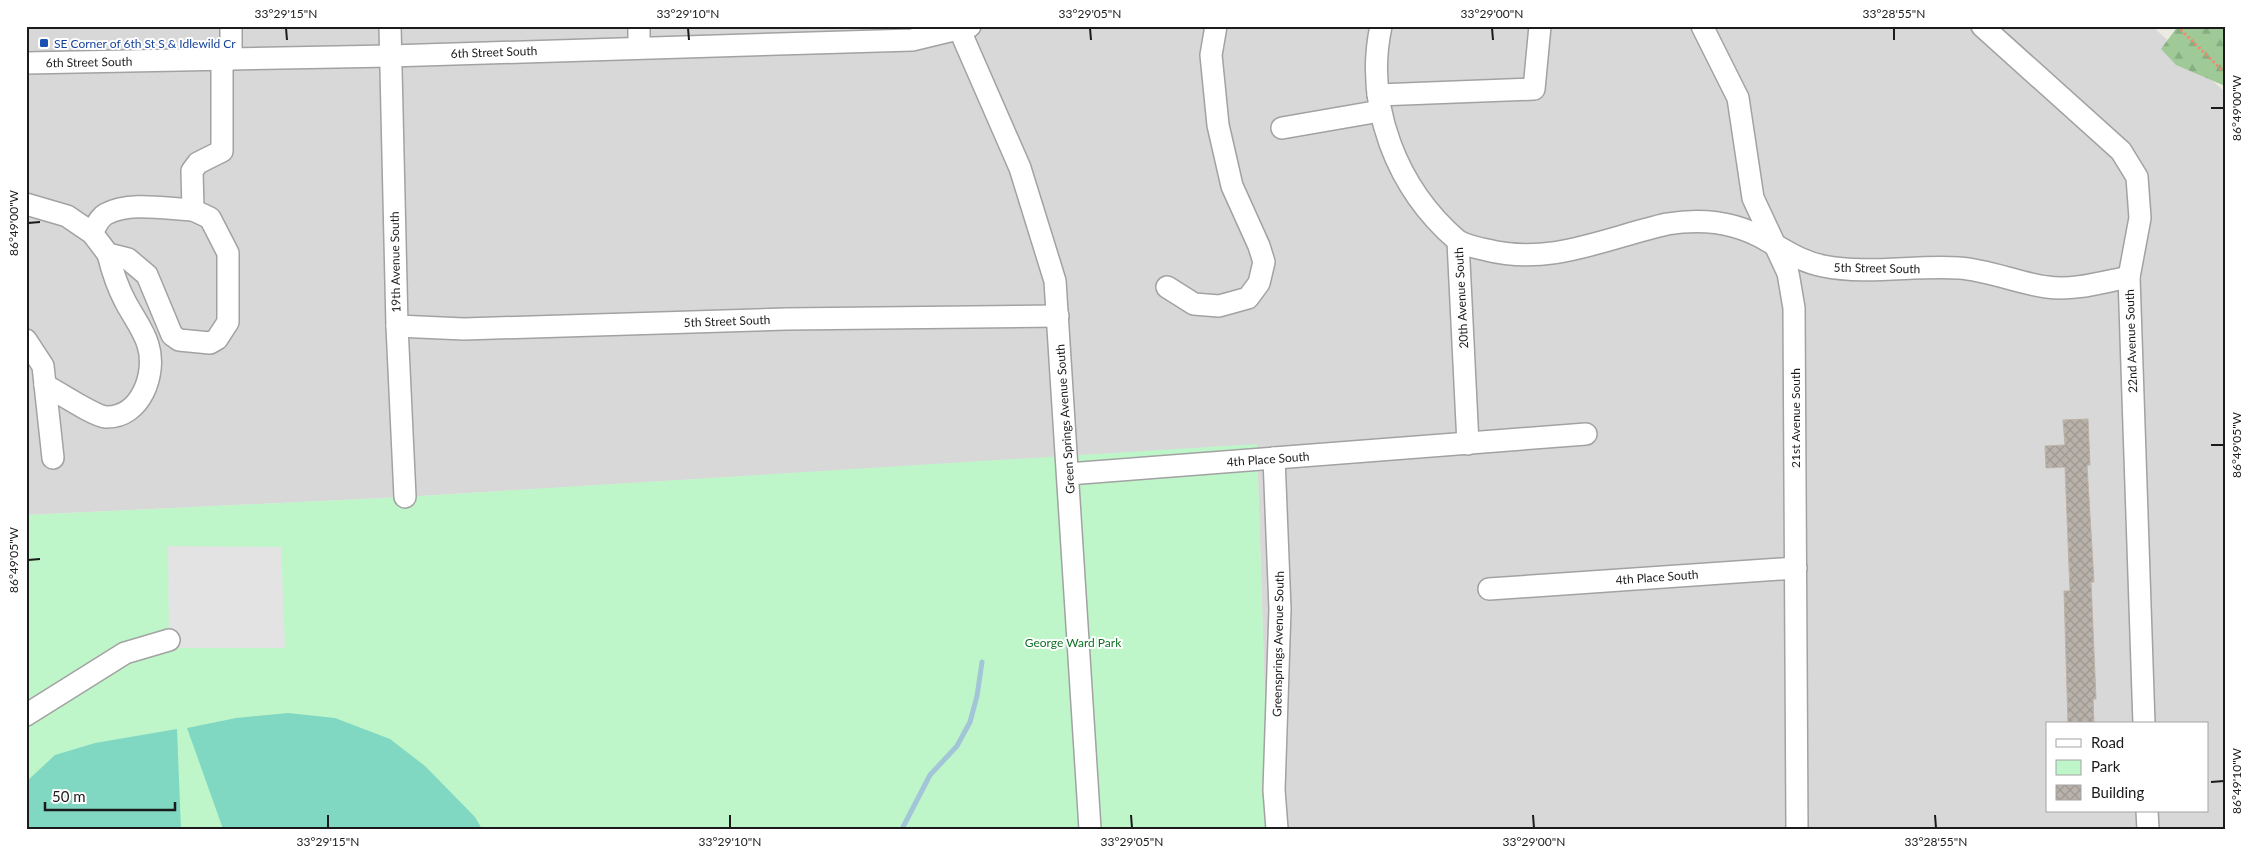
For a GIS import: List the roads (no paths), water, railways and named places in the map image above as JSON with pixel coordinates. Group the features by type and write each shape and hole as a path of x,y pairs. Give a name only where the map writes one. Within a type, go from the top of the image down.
{"street":[{"path":"193,210 192,171 198,163 222,151 226,60 231,26"},
{"name":"19th Avenue South","path":"390,26 397,326 405,497"},
{"path":"1167,287 1194,304 1219,306 1248,298 1259,283 1264,262 1259,246 1232,186 1218,125 1211,55 1216,26"},
{"name":"20th Avenue South","path":"1381,26 1376,48 1379,103 1396,160 1409,185 1440,226 1458,241 1468,444"},
{"path":"1282,128 1379,103 1534,89 1540,26"},
{"name":"21st Avenue South","path":"1702,26 1738,98 1753,198 1788,273 1794,308 1797,829"},
{"name":"22nd Avenue South","path":"1982,26 2121,151 2137,177 2140,218 2129,278 2144,722"},
{"name":"6th Street South","path":"26,63 390,56 639,37 912,40 963,27"},
{"name":"Green Springs Avenue South","path":"963,27 1020,168 1055,281 1090,829"},
{"path":"26,204 67,216 92,233 108,254 124,299 148,345 149,376 146,389 139,399 122,415 105,417 45,385"},
{"path":"92,233 104,215 116,210 134,208 193,210 210,218 228,253 228,322 217,339 210,343 179,340 172,335 147,275 128,259 108,254"},
{"name":"5th Street South","path":"1458,241 1465,245 1499,253 1531,256 1552,254 1628,233 1684,221 1723,222 1743,228 1789,254 1823,267 1852,269 1964,268 1980,270 2046,287 2066,288 2129,278"},
{"name":"5th Street South","path":"397,326 464,329 786,320 1058,316"},
{"path":"26,340 43,366 53,458"},
{"name":"4th Place South","path":"1068,474 1586,434"},
{"name":"Greensprings Avenue South","path":"1274,458 1280,610 1274,790 1277,829"},
{"name":"4th Place South","path":"1489,589 1796,568"},
{"path":"26,715 124,653 169,640"},
{"path":"2147,812 2148,829"}],"waterway":[{"path":"902,829 930,775 957,746 970,722 977,696 982,662"}],"place":[{"name":"SE Corner of 6th St S & Idlewild Cr","path":"44,43"}],"park label":[{"name":"George Ward Park","path":"1073,642"}]}
